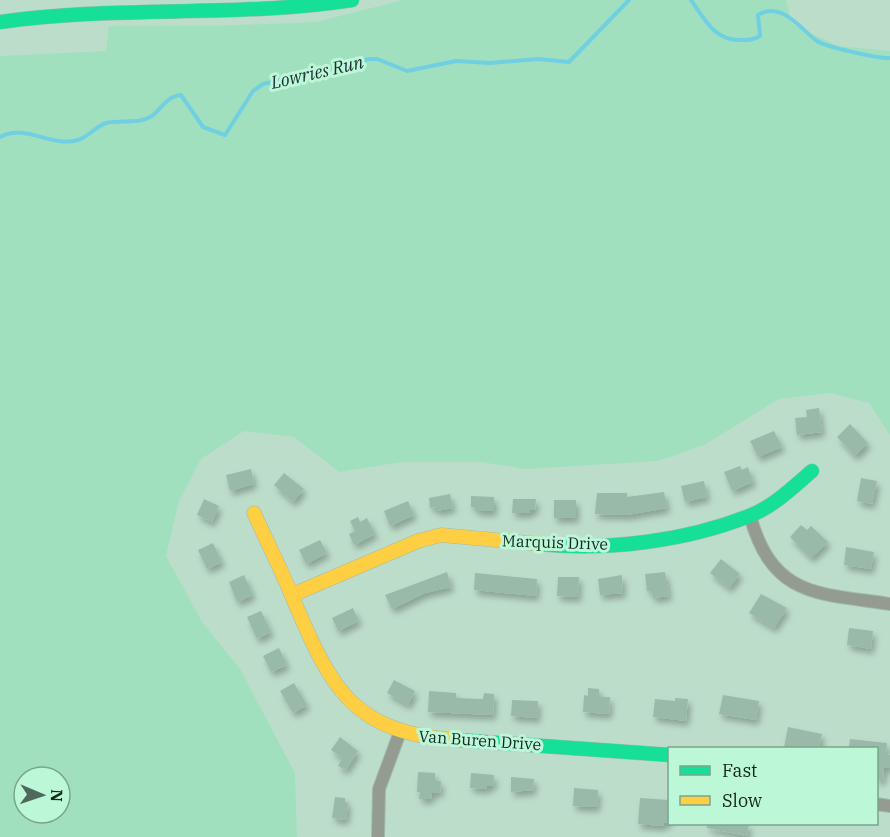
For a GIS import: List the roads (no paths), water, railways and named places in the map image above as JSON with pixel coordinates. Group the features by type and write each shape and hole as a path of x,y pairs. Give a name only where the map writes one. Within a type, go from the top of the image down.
{"street":[{"path":"0,21 55,13 109,9 280,10 352,0"},
{"name":"Marquis Drive","path":"292,595 430,537 456,536 564,546 617,544 704,530 750,516 778,500 812,471"},
{"name":"Van Buren Drive","path":"254,513 322,667 336,687 355,707 400,732 440,739 668,755"},
{"path":"750,516 766,558 783,577 794,584 817,593 890,604"},
{"path":"378,837 376,812 379,789 400,732"}],"waterway":[{"name":"Lowries Run","path":"0,137 9,133 19,133 58,141 78,140 106,123 147,119 168,100 181,95 203,127 225,135 253,91 263,84 369,59 377,59 407,71 456,61 490,63 538,59 569,62 629,0"},
{"name":"Lowries Run","path":"691,0 706,22 724,37 749,40 760,36 758,15 767,11 775,11 790,18 817,41 853,52 890,58"}]}
